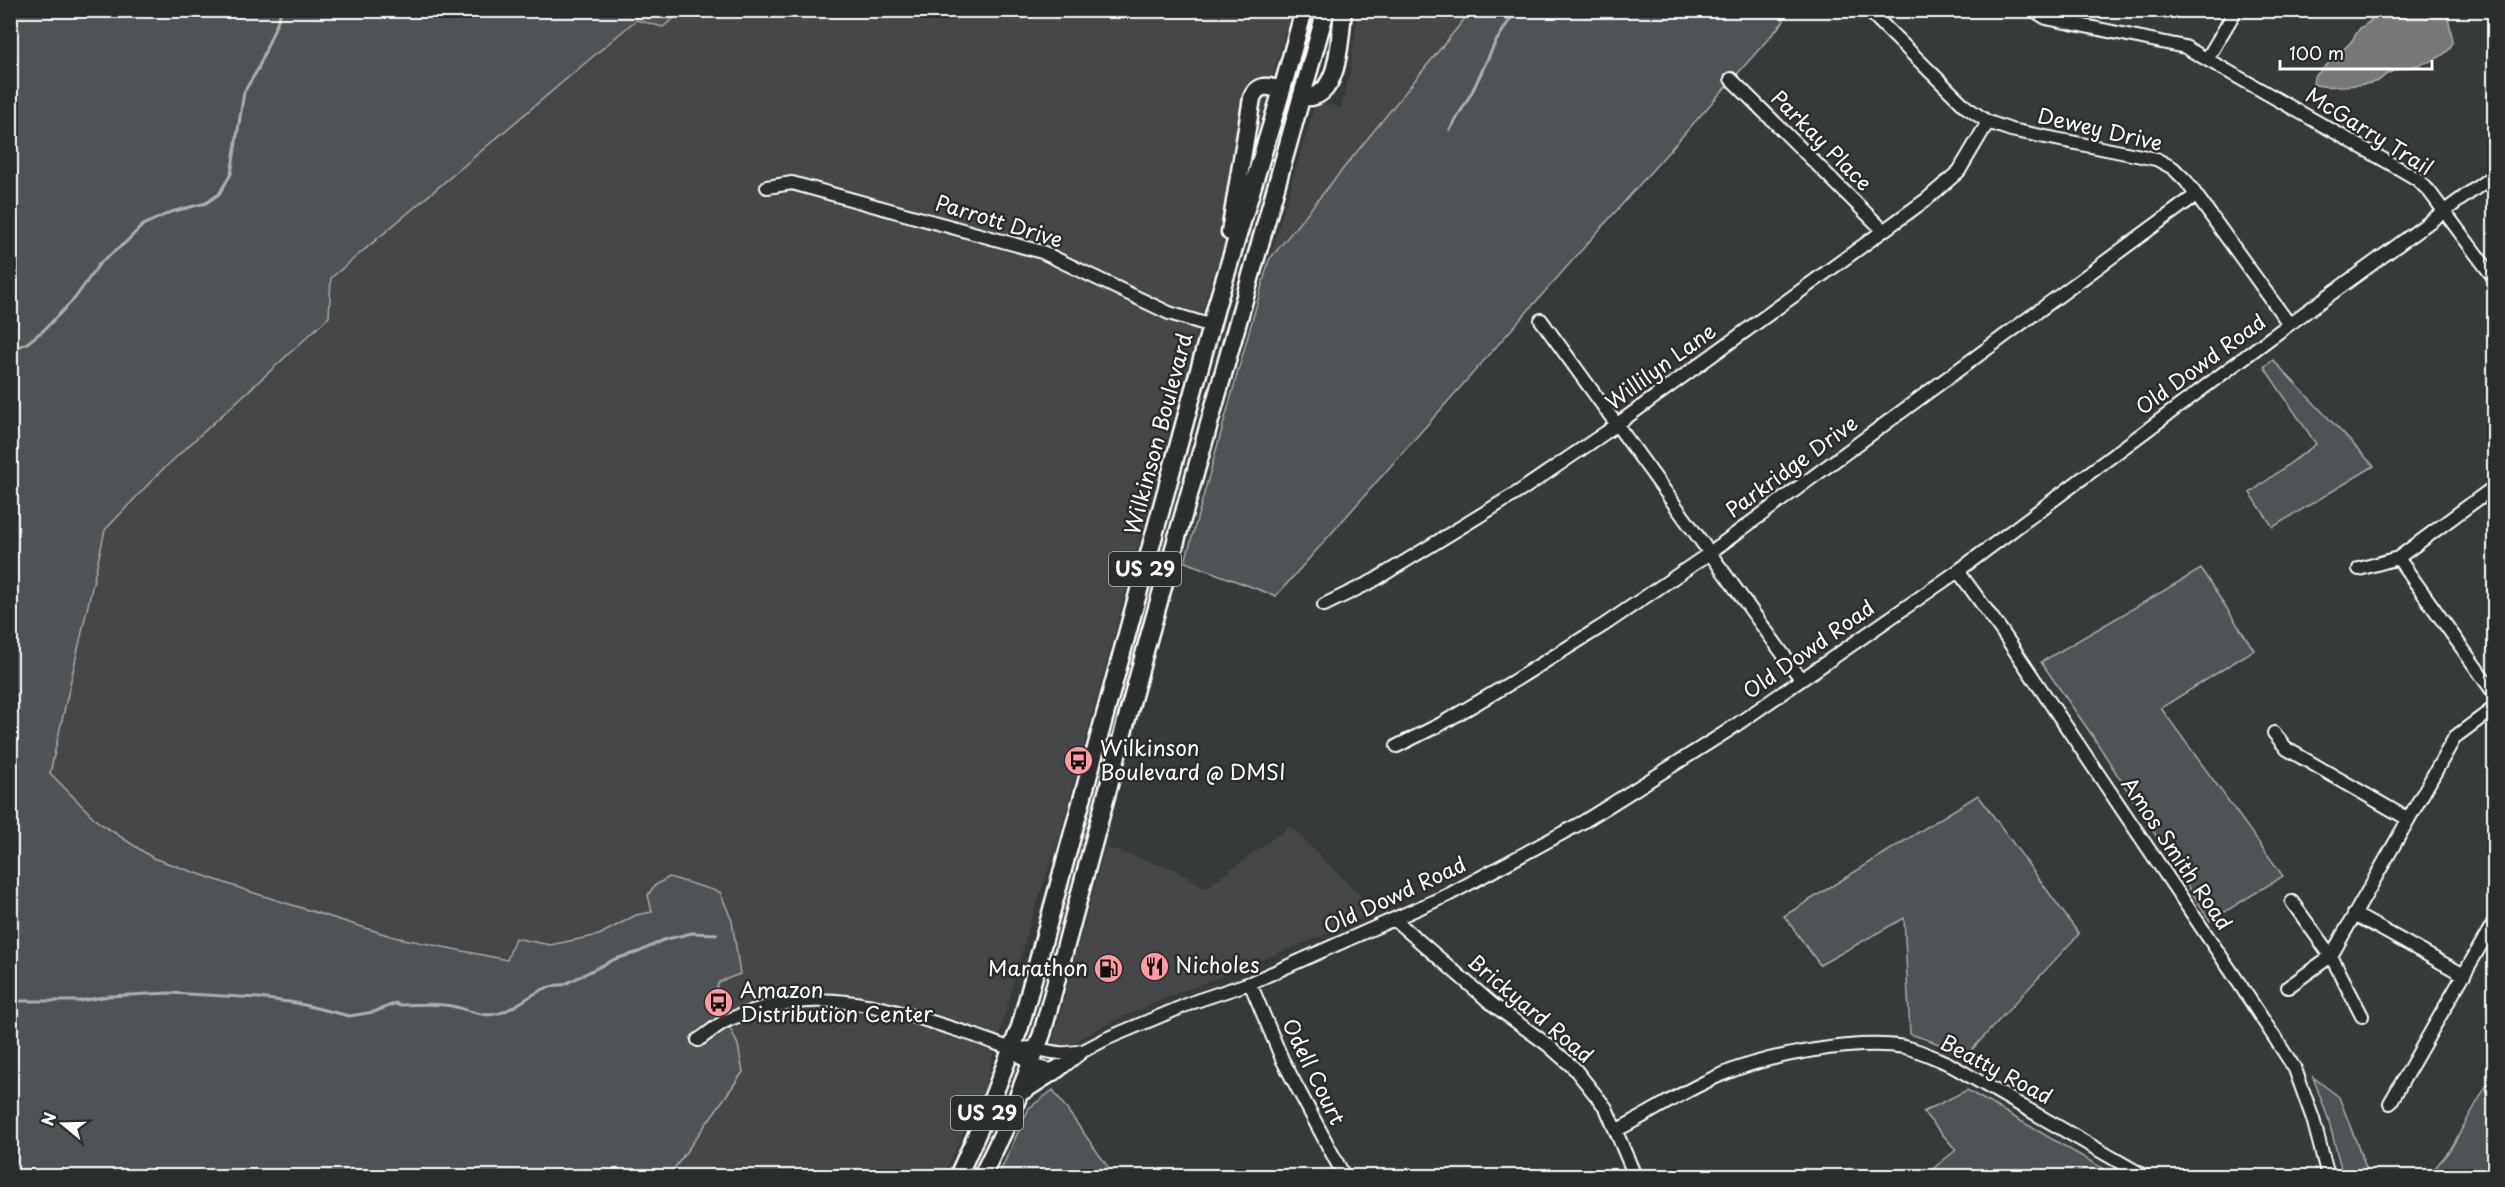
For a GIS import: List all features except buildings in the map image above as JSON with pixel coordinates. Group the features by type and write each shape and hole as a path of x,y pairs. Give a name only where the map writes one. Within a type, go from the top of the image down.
{"main road":[{"name":"Wilkinson Boulevard","path":"958,1176 987,1112 1012,1048 1033,983 1054,895 1109,704 1217,304 1304,10"},
{"name":"Wilkinson Boulevard","path":"982,1176 1031,1066 1056,987 1157,608 1326,10"},
{"path":"1303,96 1310,98 1320,94 1332,78 1343,10"},
{"path":"1217,304 1252,98 1255,90 1261,86 1282,90"},
{"path":"1020,1093 1059,1068"}],"street":[{"name":"Dewey Drive","path":"1868,10 1966,107 1988,122 2011,130 2156,159 2173,168 2187,181 2289,324"},
{"name":"McGarry Trail","path":"2033,10 2046,18 2174,43 2207,59 2417,179 2445,211 2494,278"},
{"path":"2207,59 2236,10"},
{"name":"Parkay Place","path":"1731,79 1883,230"},
{"path":"1282,90 1303,96"},
{"name":"Willilyn Lane","path":"1324,605 1373,581 1491,510 1616,424 1927,199 1959,171 1988,122"},
{"name":"Old Dowd Road","path":"698,1040 726,1020 757,1010 792,1002 830,999 862,1002 893,1010 1012,1048 1067,1054 1083,1051 1164,1014 1250,983 1395,920 1495,871 1583,822 1700,749 1958,571 2289,324 2494,175"},
{"name":"Parrott Drive","path":"767,187 792,183 1042,252 1169,313 1212,326"},
{"name":"Parkridge Drive","path":"1397,746 1441,724 1576,642 1710,552 2196,195"},
{"path":"1541,320 1801,679"},
{"path":"2359,569 2398,558 2494,487"},
{"path":"2398,558 2494,693"},
{"name":"Amos Smith Road","path":"1958,571 2008,640 2235,976 2295,1069 2313,1119 2328,1176"},
{"path":"2288,987 2331,956 2455,737 2494,708"},
{"path":"2274,733 2286,749 2408,819"},
{"path":"2292,902 2331,956 2362,1016"},
{"path":"2354,914 2464,975"},
{"name":"Brickyard Road","path":"1395,920 1483,997 1574,1068 1600,1099 1617,1130 1635,1176"},
{"path":"2390,1103 2494,922"},
{"name":"Odell Court","path":"1250,983 1282,1059 1344,1176"},
{"name":"Beatty Road","path":"1617,1130 1690,1090 1738,1068 1798,1054 1844,1047 1884,1045 1922,1052 1947,1063 2144,1176"},
{"name":"Old Dowd Road","path":"1012,1048 1031,1066"},
{"name":"Old Dowd Road","path":"1059,1068 1083,1051"},
{"path":"1031,1066 1052,1070 1059,1068"}],"shaded area":[{"path":"683,10 801,11 834,20 822,11 1291,11 1237,205 1206,297 1057,844 1030,923 985,1086 943,1176 669,1176 743,1072 738,1045 691,949 46,1024 10,331 331,278 636,20 663,27"},
{"path":"10,11 683,11 663,27 636,20 331,278 329,317 160,472 105,530 50,773 98,822 153,858 394,937 507,960 515,938 550,945 599,935 636,915 652,912 648,895 654,886 669,877 720,892 732,921 740,974 719,982 714,993 738,1045 743,1072 669,1176 11,1176"},
{"path":"1358,11 1471,11 1269,260 1316,101 1341,108 1350,72"},
{"path":"1471,11 1781,11 1784,21 1276,596 1185,562 1269,260"},
{"path":"2378,11 2447,11 2453,42 2449,50 2434,60 2389,73 2378,81 2345,86 2313,84 2314,77 2351,42 2360,28 2368,23"},
{"path":"2273,360 2374,466 2273,527 2250,493 2316,444 2264,367"},
{"path":"2201,569 2254,650 2161,708 2283,876 2210,921 2094,738 2041,662"},
{"path":"1978,795 2079,934 1965,1057 1934,1042 1910,1034 1904,918 1820,965 1784,916"},
{"path":"1290,826 1378,913 1159,1001 1103,1026 1062,1049 1051,1047 1105,847 1174,869 1206,888"},
{"path":"2494,1072 2494,1170 2491,1176 2428,1176 2450,1150"},
{"path":"2313,1077 2339,1097 2367,1170 2380,1176 2343,1176 2328,1118"},
{"path":"1053,1090 1113,1174 1112,1176 998,1176 1029,1108"},
{"path":"1967,1090 2116,1176 1924,1176 1956,1150 1923,1112"}],"waterway":[{"path":"10,351 27,343 44,330 75,298 100,263 143,225 171,212 206,203 219,194 231,174 244,92 258,69 282,10"},
{"path":"1450,130 1473,90 1495,43 1516,10"},
{"path":"10,1001 80,1001 109,996 170,993 259,998 296,1003 349,1016 374,1012 396,1003 397,1005 444,1005 488,1015 503,1012 548,987 563,985 615,959 639,952 663,940 692,933 717,934"}],"place":[{"name":"Wilkinson Boulevard @ DMSI","path":"1079,761"},
{"name":"Nicholes","path":"1154,966"},
{"name":"Marathon","path":"1109,969"},
{"name":"Amazon Distribution Center","path":"719,1003"}]}
